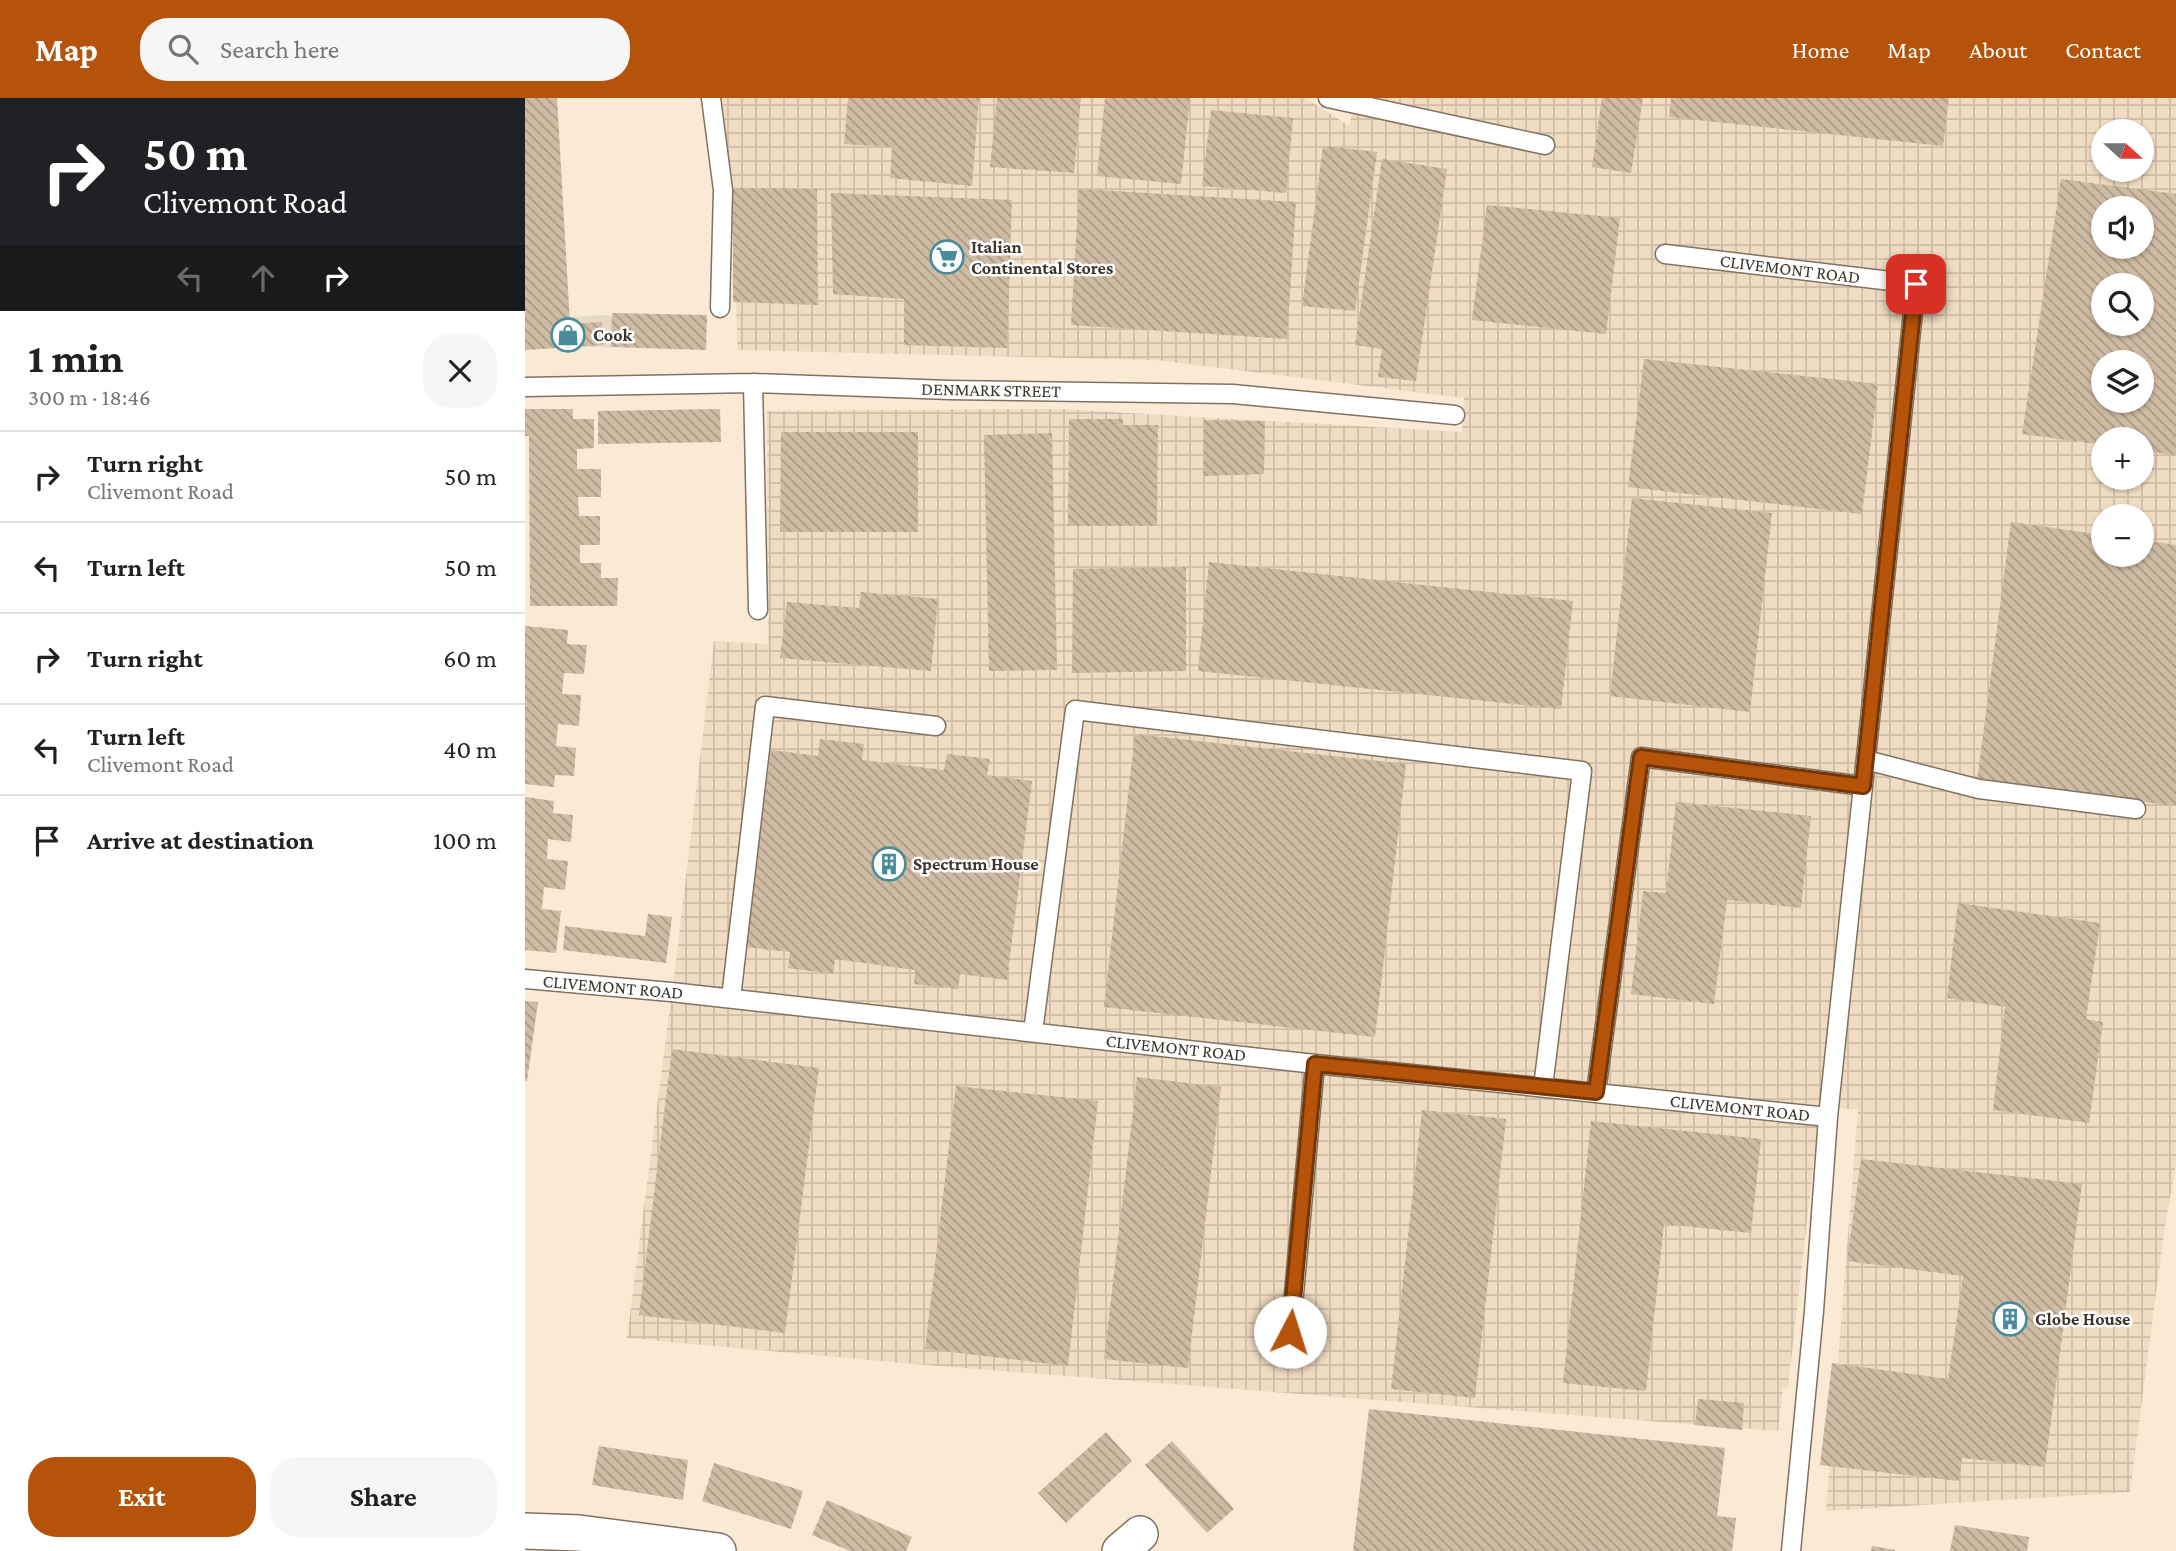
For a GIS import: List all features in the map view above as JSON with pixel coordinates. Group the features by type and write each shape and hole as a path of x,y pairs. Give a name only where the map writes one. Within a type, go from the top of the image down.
{"street":[{"path":"525,1531 579,1533 718,1551"}],"lane":[{"path":"711,98 723,190 720,308"},
{"path":"1328,98 1401,105 1545,145"},
{"name":"CLIVEMONT ROAD","path":"1665,254 1916,284 1828,1117 1814,1311 1791,1551"},
{"path":"753,383 758,610"},
{"name":"DENMARK STREET","path":"525,387 753,383 950,390 1233,394 1455,415"},
{"path":"730,999 765,706 936,726"},
{"path":"1033,1032 1075,710 1582,771 1543,1087"},
{"path":"1596,1092 1641,757 1863,786"},
{"path":"1866,760 1979,789 2136,809"},
{"name":"CLIVEMONT ROAD","path":"525,979 1828,1117"},
{"path":"1287,1359 1315,1064"}],"shaded area":[{"path":"722,98 1306,98 1349,126 1356,98 2176,98 2176,1163 2164,1232 2130,1492 1826,1511 1858,1110 1820,1106 1788,1388 1783,1387 1778,1431 913,1364 627,1338 714,641 768,644 767,411 1059,409 1462,432 1464,398 1156,360 738,350 730,184"},
{"path":"626,316 626,347 558,347 525,320"}],"building":[{"path":"525,98 557,98 570,324 602,322 603,345 525,350"},
{"path":"848,98 979,98 972,186 890,178 892,147 844,144"},
{"path":"997,98 1081,98 1074,173 990,167"},
{"path":"1105,98 1190,98 1181,184 1097,176"},
{"path":"1602,98 1643,98 1631,173 1592,167"},
{"path":"1671,98 1949,98 1943,146 1669,117"},
{"path":"1211,110 1293,118 1286,193 1202,186"},
{"path":"1323,146 1377,152 1355,311 1302,306"},
{"path":"1382,159 1447,169 1416,381 1378,377 1382,349 1355,345"},
{"path":"2061,179 2176,194 2176,455 2154,452 2154,427 2091,427 2091,443 2022,434"},
{"path":"733,188 817,189 818,305 733,302"},
{"path":"1079,189 1296,202 1287,339 1071,325"},
{"path":"831,193 1012,200 1007,348 904,345 904,299 833,294"},
{"path":"1487,205 1620,218 1606,334 1472,320"},
{"path":"612,313 707,315 706,350 611,347"},
{"path":"1644,359 1878,384 1862,514 1628,487"},
{"path":"525,409 573,409 573,419 594,419 594,448 577,449 577,469 601,469 601,497 578,497 579,516 600,516 600,545 580,545 580,563 601,563 601,578 618,578 617,606 530,606 529,436 525,436"},
{"path":"720,409 721,442 598,444 598,411"},
{"path":"1069,419 1123,419 1123,425 1158,425 1157,526 1068,526"},
{"path":"1204,420 1265,421 1264,474 1203,476"},
{"path":"781,432 918,432 918,532 780,532"},
{"path":"1052,433 1057,670 989,671 984,435"},
{"path":"1632,498 1772,513 1750,712 1610,696"},
{"path":"2011,522 2091,533 2091,567 2154,567 2154,542 2176,545 2176,806 1977,781"},
{"path":"1209,562 1573,601 1561,709 1198,671"},
{"path":"1186,567 1186,671 1072,673 1073,569"},
{"path":"861,592 938,599 931,671 780,658 787,602 859,608"},
{"path":"525,626 568,630 567,644 587,645 584,674 564,673 562,694 581,695 579,726 558,724 556,746 576,748 574,776 555,775 554,787 525,784"},
{"path":"1135,734 1406,764 1375,1037 1104,1007"},
{"name":"Spectrum House","path":"820,739 864,744 862,760 944,770 947,754 990,759 987,775 1032,781 1007,980 960,974 958,989 914,984 915,970 835,959 833,974 788,968 790,952 745,947 771,750 818,756"},
{"path":"525,797 554,801 553,813 573,815 571,842 548,839 547,859 568,861 565,890 544,887 542,909 561,911 556,953 525,950"},
{"path":"1676,802 1811,816 1801,908 1727,900 1714,1004 1631,994 1643,891 1666,893"},
{"path":"1958,903 2100,923 2086,1019 2103,1022 2089,1123 1993,1110 2005,1007 1947,998"},
{"path":"648,914 672,917 666,963 563,950 565,926 645,936"},
{"path":"525,1001 538,1002 527,1081 525,1081"},
{"path":"672,1049 819,1068 785,1333 639,1315"},
{"path":"1137,1077 1221,1087 1188,1368 1104,1359"},
{"path":"956,1086 1098,1101 1068,1366 925,1349"},
{"path":"1422,1110 1506,1119 1475,1398 1391,1389"},
{"path":"1591,1121 1761,1139 1751,1233 1664,1224 1646,1391 1563,1383"},
{"name":"Globe House","path":"1861,1159 2082,1184 2045,1467 1962,1458 1959,1481 1820,1465 1832,1363 1948,1379 1963,1276 1847,1261"},
{"path":"1698,1399 1744,1403 1742,1430 1695,1425"},
{"path":"1369,1409 1725,1448 1717,1516 1736,1518 1732,1551 1353,1551"},
{"path":"1106,1432 1132,1461 1066,1523 1038,1493"},
{"path":"1172,1441 1234,1509 1207,1533 1145,1465"},
{"path":"599,1446 688,1460 683,1500 592,1485"},
{"path":"714,1463 803,1491 791,1529 702,1501"},
{"path":"827,1500 912,1537 906,1551 850,1551 812,1535"},
{"path":"1955,1525 2029,1537 2027,1551 1950,1551"},
{"path":"1872,1546 1895,1550 1895,1551 1871,1551"}],"place":[{"name":"Italian Continental Stores","path":"947,257"},
{"name":"Cook","path":"568,335"},
{"name":"Spectrum House","path":"889,864"},
{"name":"Globe House","path":"2010,1319"}],"route":[{"path":"1290,1332 1315,1064 1596,1092 1641,757 1863,786 1916,284"}]}
